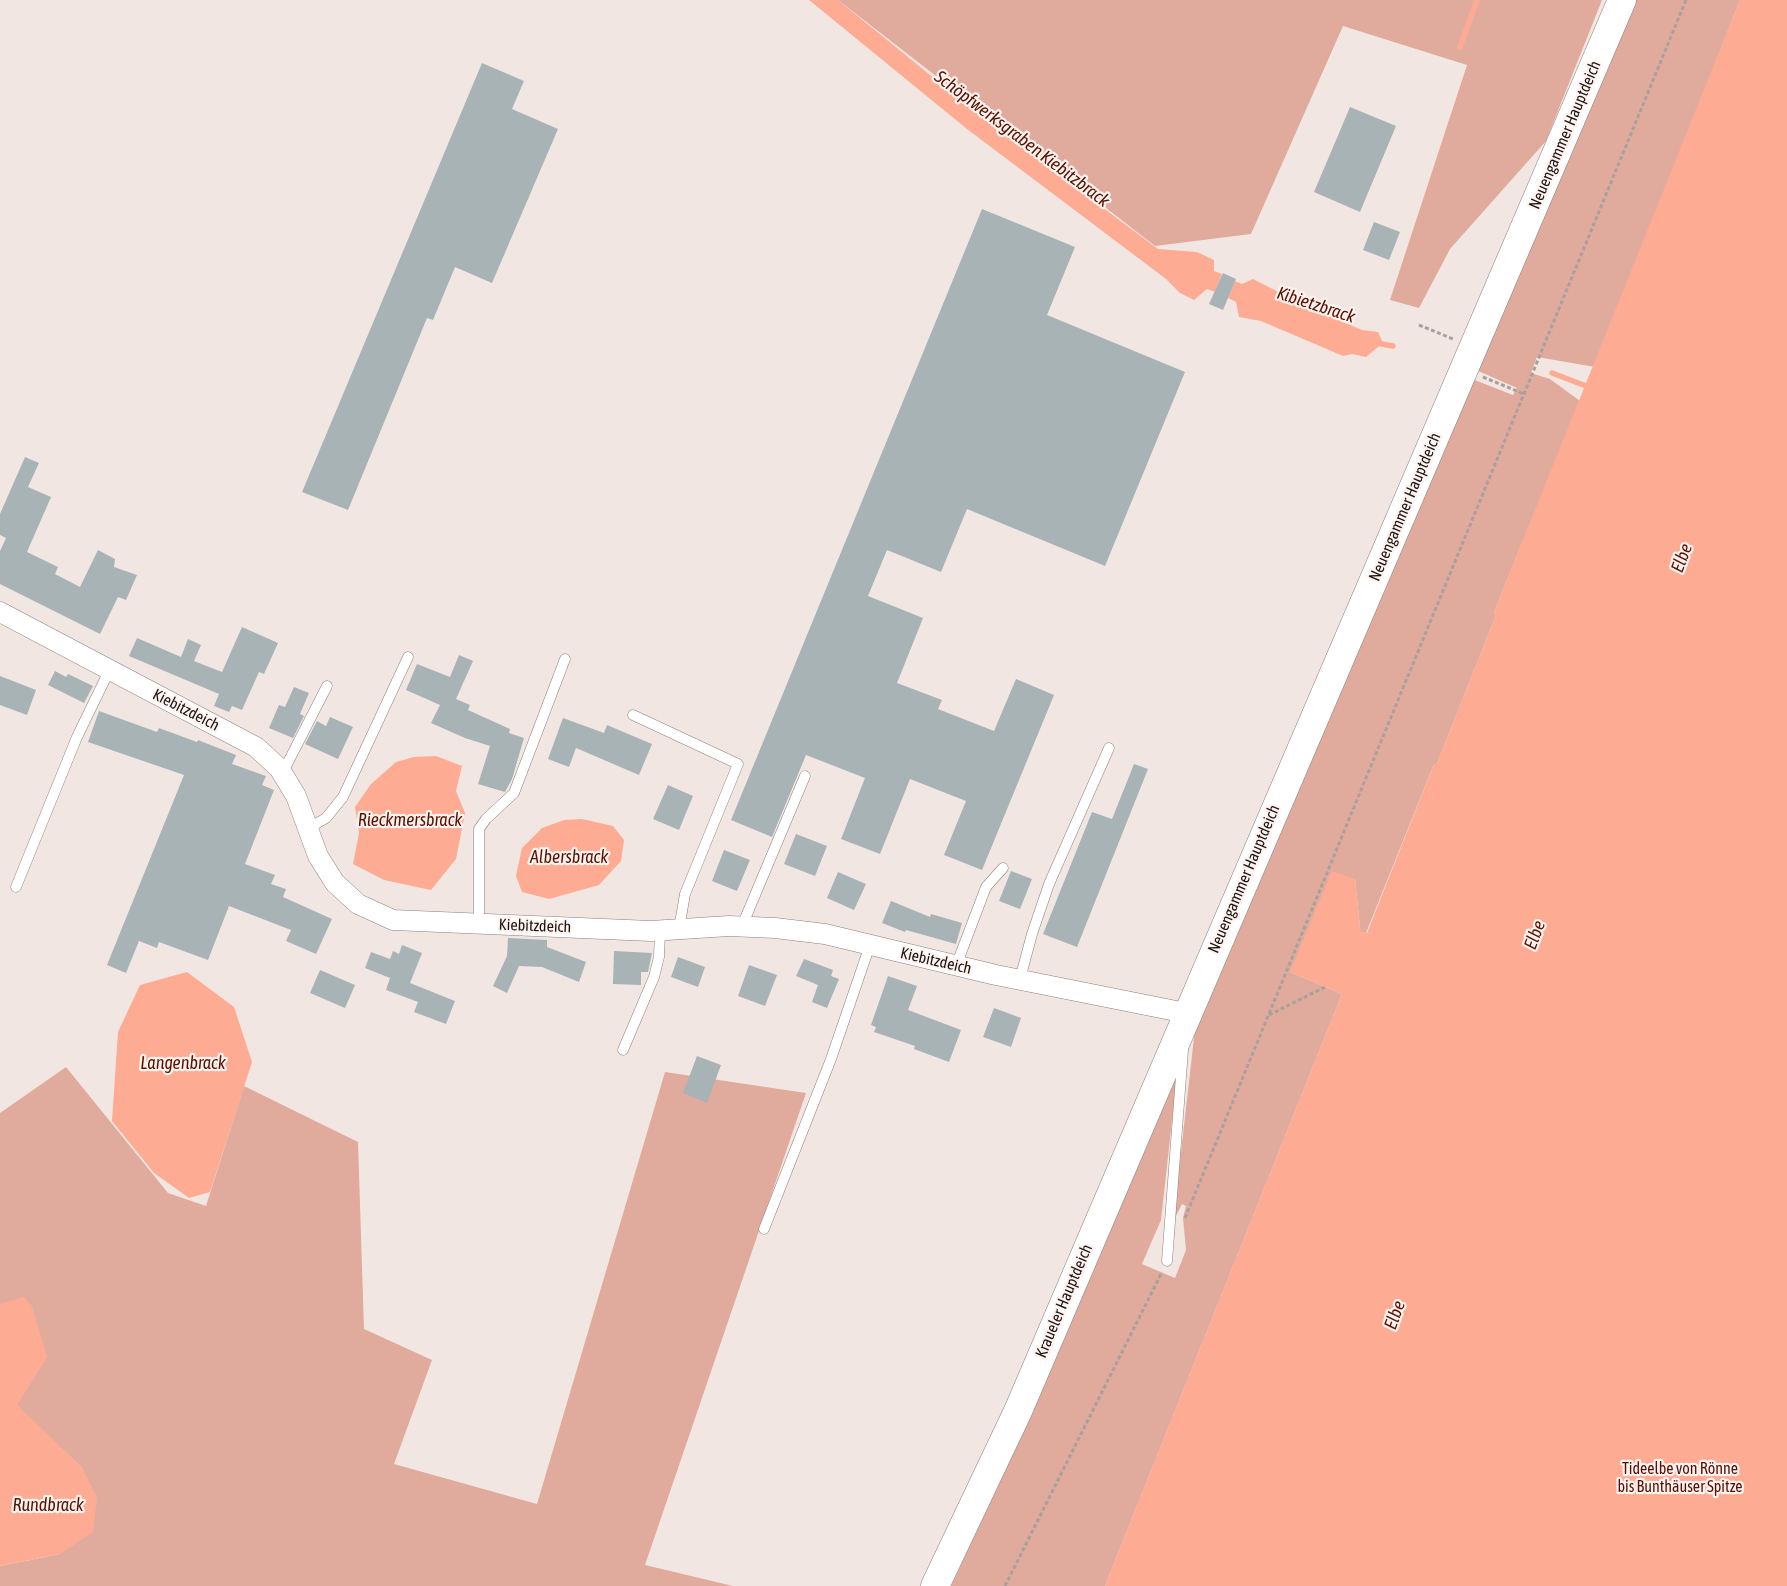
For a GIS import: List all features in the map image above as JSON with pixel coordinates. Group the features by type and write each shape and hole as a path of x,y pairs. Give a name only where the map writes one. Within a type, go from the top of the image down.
{"street":[{"name":"Neuengammer Hauptdeich","path":"1186,1014 1622,0"},
{"name":"Kiebitzdeich","path":"0,612 256,747 282,774 296,796 318,856 335,884 358,904 393,920 669,930 742,926 824,934 956,966 1186,1014"},
{"name":"Kraueler Hauptdeich","path":"935,1586 1018,1411 1186,1014"}],"lane":[{"path":"307,829 326,818 343,797 408,657"},
{"path":"479,924 480,829 486,818 514,793 565,659"},
{"path":"16,886 76,737 109,671"},
{"path":"282,774 327,686"},
{"path":"623,1050 654,977 669,930 738,764 633,715"},
{"path":"1020,980 1032,934 1049,884 1109,748"},
{"path":"742,926 805,776"},
{"path":"956,966 986,887 1003,868"},
{"path":"764,1229 831,1059 870,945"},
{"path":"1167,1261 1186,1014"}],"path":[{"path":"1182,1225 1686,0"},
{"path":"1419,325 1468,359 1524,394"},
{"path":"1268,1015 1325,987"},
{"path":"1005,1586 1167,1261"}],"shaded area":[{"path":"838,0 1602,0 1546,141 1450,249 1419,308 1390,300 1467,65 1343,26 1251,234 1155,246"},
{"path":"1632,0 1740,0 1595,367 1537,357 1531,373 1550,379 1580,401 1494,612 1496,615 1437,764 1434,764 1366,933 1361,932 1355,879 1290,972 1342,994 1105,1586 951,1586 987,1509 1178,1066 1161,1220 1142,1264 1175,1278 1186,1250 1183,1218 1186,1206 1182,1204 1173,1222 1195,1029 1472,379 1513,395 1517,388 1476,370"},
{"path":"66,1067 168,1193 206,1206 244,1086 358,1142 364,1329 432,1360 394,1464 537,1504 665,1072 806,1093 645,1565 733,1586 0,1586 0,1566 60,1554 82,1468 16,1405 0,1304 0,1113"}],"water":[{"path":"809,0 838,0 1000,132 1004,131 1012,137 1011,139 1158,249 1197,252 1214,260 1214,271 1222,274 1215,292 1207,289 1194,300 1180,293 1166,279 967,129"},
{"name":"Elbe","path":"1740,0 1787,0 1787,1586 1105,1586 1342,994 1290,972 1332,871 1355,879 1360,927 1362,932 1367,933 1434,764 1437,764 1496,615 1494,612"},
{"path":"1253,279 1308,307 1362,330 1378,332 1383,343 1366,357 1352,354 1343,356 1261,321 1239,317 1236,302 1228,298 1235,281 1242,284"},
{"name":"Rieckmersbrack","path":"436,756 462,766 456,791 465,813 456,859 431,890 384,880 353,864 359,833 355,807 371,784 396,762 414,757"},
{"name":"Albersbrack","path":"582,819 613,826 624,840 621,861 599,885 549,899 522,892 516,876 522,848 542,828 564,820"},
{"name":"Langenbrack","path":"187,972 234,1007 252,1062 210,1192 189,1198 154,1173 112,1121 118,1032 140,985"},
{"name":"Rundbrack","path":"24,1297 32,1306 47,1357 17,1405 82,1468 97,1497 93,1532 60,1554 0,1566 0,1304"}],"building":[{"path":"482,63 524,81 512,109 558,129 492,283 455,267 433,320 427,318 348,510 302,492"},
{"path":"1350,107 1396,126 1360,212 1314,192"},
{"path":"982,209 1075,247 1047,315 1185,372 1105,566 967,509 941,572 887,550 868,596 923,618 897,683 942,700 938,709 994,731 1016,679 1054,695 982,870 944,855 966,801 910,779 880,854 841,839 865,778 806,755 772,837 731,820"},
{"path":"1374,222 1400,232 1389,260 1363,250"},
{"path":"1223,273 1236,279 1223,310 1209,304"},
{"path":"25,457 39,463 28,487 51,497 27,552 58,567 55,574 80,587 98,550 115,559 114,567 137,575 126,600 118,597 100,634 0,584 0,551 6,538 0,535 0,514"},
{"path":"242,627 278,643 264,674 259,672 242,710 232,706 229,712 214,706 219,694 129,656 137,638 181,657 188,639 201,645 194,661 222,672"},
{"path":"459,655 473,661 456,699 470,705 468,710 510,729 509,733 524,738 512,779 505,792 478,784 490,746 465,738 431,723 440,705 406,690 417,664 450,677"},
{"path":"55,671 66,677 68,674 93,686 84,703 48,685"},
{"path":"0,676 36,690 27,715 0,705"},
{"path":"294,687 309,693 300,714 304,716 293,738 269,728 279,705 285,707"},
{"path":"99,711 157,732 159,728 197,742 198,740 236,755 232,764 266,776 262,785 274,790 245,864 275,875 271,884 286,889 283,897 332,919 316,954 286,941 291,930 229,906 208,960 159,942 157,948 139,941 126,973 107,965 184,775 88,742"},
{"path":"330,717 353,727 338,759 305,744 317,721 326,726"},
{"path":"563,718 604,733 607,725 652,744 639,775 576,748 569,767 548,759"},
{"path":"1134,764 1148,769 1077,947 1043,934 1092,812 1112,819"},
{"path":"668,785 693,796 679,830 653,819"},
{"path":"796,834 827,846 815,876 784,864"},
{"path":"724,850 750,860 737,891 712,881"},
{"path":"1011,871 1032,879 1020,909 999,901"},
{"path":"838,872 866,884 854,910 827,898"},
{"path":"891,901 930,917 931,914 962,923 956,944 906,930 905,932 882,923"},
{"path":"508,938 547,940 547,947 586,962 579,982 542,967 519,966 507,993 493,986 507,956"},
{"path":"402,945 422,953 410,983 455,1001 446,1024 414,1012 418,1002 386,990 390,978 365,968 371,952 390,959 393,951 399,954"},
{"path":"614,951 652,953 648,972 641,972 641,985 613,984"},
{"path":"678,957 705,967 698,987 671,977"},
{"path":"804,959 833,970 831,976 839,979 827,1008 812,1002 818,985 796,976"},
{"path":"749,965 777,975 765,1006 738,996"},
{"path":"320,970 355,985 345,1008 310,993"},
{"path":"888,976 917,986 908,1010 961,1030 949,1062 914,1049 915,1046 874,1032 876,1027 871,1025"},
{"path":"994,1008 1021,1018 1011,1047 983,1037"},
{"path":"697,1056 721,1065 707,1103 683,1093"}],"waterway":[{"path":"1460,47 1477,0"},
{"name":"Kibietzbrack","path":"1376,343 1393,346"},
{"path":"1552,373 1586,386"}],"water label":[{"name":"Schöpfwerksgraben Kiebitzbrack","path":"1022,139"}],"park label":[{"name":"Tideelbe von Rönne bis Bunthäuser Spitze","path":"1680,1478"}]}
